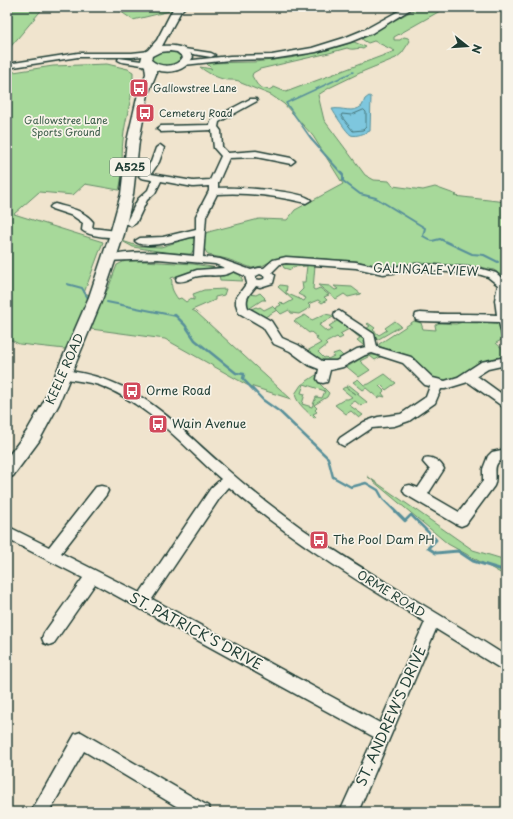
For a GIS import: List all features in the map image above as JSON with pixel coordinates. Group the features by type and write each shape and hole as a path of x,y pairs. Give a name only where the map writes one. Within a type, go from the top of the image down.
{"main road":[{"path":"146,88 183,64 187,59 187,55 180,50 172,38 181,10 180,7"},
{"path":"151,52 161,41 169,24 180,7"},
{"path":"151,52 166,48 180,50"},
{"name":"KEELE ROAD","path":"7,471 33,436 51,404 96,297 113,246 127,194 133,140 143,94 151,74 150,65 145,59 151,52"},
{"path":"150,65 166,68 183,64"}],"street":[{"path":"183,64 230,58 272,57 330,46 369,31 411,7"},
{"path":"180,50 230,58"},
{"path":"69,58 78,55 132,55 151,52"},
{"path":"7,66 69,58 121,60 150,65"},
{"path":"253,101 215,122 214,127 217,131 218,148 226,156 277,153 291,161"},
{"path":"161,129 214,127"},
{"path":"160,148 155,162 145,176 239,190 274,198 297,197 306,200"},
{"path":"198,260 202,216 220,166 226,156"},
{"path":"131,223 143,199 152,191 158,178"},
{"path":"66,209 73,201"},
{"path":"55,207 66,209 83,217 88,222 87,230 96,233 113,246 131,256 158,256 221,262 234,266 252,278 241,298 243,310 267,324 278,341 294,348 314,362 324,366 339,364 361,352 372,349 407,360 423,378 437,384 453,384 485,365 506,361"},
{"path":"145,243 171,240 201,231"},
{"name":"GALINGALE VIEW","path":"252,278 260,284 269,281 270,275 266,272 277,262 286,260 356,265 383,271 418,267 479,271 492,275 501,282 503,287 500,300 506,332"},
{"path":"181,279 195,274 225,272 234,266"},
{"path":"426,320 470,316 503,319"},
{"path":"347,317 371,338 372,349"},
{"path":"323,378 324,366"},
{"name":"ORME ROAD","path":"64,374 85,377 108,384 134,398 153,412 229,479 272,514 321,550 506,665"},
{"path":"468,376 506,403"},
{"path":"344,441 368,425 405,418 431,400 437,384"},
{"path":"429,462 438,469 415,493 459,523 489,482 489,458 506,454"},
{"path":"142,601 216,492 229,479"},
{"path":"51,555 101,491"},
{"name":"ST. PATRICK'S DRIVE","path":"7,532 92,577 142,601 383,733"},
{"path":"49,638 92,577"},
{"name":"ST. ANDREW'S DRIVE","path":"349,812 433,620"},
{"path":"40,812 81,740 202,812"}],"green space":[{"path":"7,7 44,7 7,51"},
{"path":"114,7 175,7 174,10 133,20"},
{"path":"419,7 438,7 437,8 440,11 394,37 394,40 400,40 404,37 408,38 410,41 402,53 396,58 364,71 318,95 324,120 365,175 374,180 389,181 393,186 423,190 435,187 457,195 454,196 506,202 506,280 494,270 480,267 413,263 385,267 356,261 296,257 275,259 262,266 252,268 227,259 208,255 204,248 195,247 191,254 176,254 133,247 122,241 138,246 161,247 212,231 259,219 287,220 295,210 343,184 313,136 284,104 271,95 239,81 225,80 217,77 200,67 212,69 206,63 254,62 290,58 324,51 354,42 366,47 363,49 347,48 260,69 253,73 252,76 260,87 269,90 274,87 286,92 395,51 374,41 368,43 362,38"},
{"path":"171,51 180,54 183,58 180,62 168,66 151,60 152,56 160,52"},
{"name":"Gallowstree Lane Sports Ground","path":"107,64 128,69 133,72 131,98 123,140 121,184 119,190 85,184 73,195 39,192 14,214 103,242 84,293 96,297 74,350 19,344 7,338 7,73 53,66"},
{"path":"127,260 193,264 224,269 171,278 173,291 178,299 181,298 186,302 190,299 194,300 193,294 204,290 226,289 224,295 215,297 215,300 192,310 291,399 247,385 165,339 91,329 101,300 108,289 117,265"},
{"path":"282,264 315,265 313,289 315,290 320,288 329,295 324,297 327,300 322,303 318,300 308,304 311,307 299,314 291,313 289,310 281,314 277,310 265,317 251,309 260,307 264,310 272,306 276,310 277,307 281,305 279,303 281,302 284,305 293,300 278,287 280,285 287,286 286,293 304,301 306,298 298,294 303,289 302,282 305,282 307,266 292,267 291,270 284,268"},
{"path":"232,272 240,275 243,281 220,280 219,274"},
{"path":"318,285 330,286 335,290 338,289 334,286 352,287 361,294 348,297 344,294 336,299"},
{"path":"260,293 266,300 262,300 250,308 247,303 247,299 250,294 256,295"},
{"path":"325,314 335,316 319,325 327,332 333,329 329,326 340,319 365,337 368,346 364,346 357,340 360,338 349,329 340,334 343,337 339,339 337,337 325,343 327,345 318,352 324,358 326,357 328,359 334,356 333,354 339,352 344,357 333,361 324,361 307,351 321,343 311,332 309,333 294,321 305,315 312,320"},
{"path":"395,321 401,326 377,340 374,334 366,329 370,326 367,324 368,323 375,328 373,330 379,335 387,330 385,328"},
{"path":"414,321 421,323 423,329 436,330 435,325 439,323 456,324 466,321 496,323 499,325 500,331 505,338 496,343 506,352 506,357 482,362 458,378 449,381 436,380 411,358 404,354 379,346 379,344"},
{"path":"373,355 382,356 375,360 370,356 360,361 370,370 359,377 347,367 365,356"},
{"path":"385,374 396,383 386,390 381,385 379,386 384,391 382,393 385,397 381,396 378,398 366,388 363,390 353,382 358,379 364,385 369,384"},
{"path":"316,375 320,384 329,393 327,397 314,405 317,408 315,410 317,412 313,414 316,417 314,418 296,398 295,394 301,385","holes":["304,384 325,391 322,398 316,397 312,407 302,404 305,394 301,393"]},
{"path":"349,385 367,402 361,406 355,401 349,405 363,415 359,418 351,411 346,414 335,405 352,397 342,389 345,387 356,394 346,387"},
{"path":"367,476 473,550 506,560 506,576 448,544"}],"water":[{"path":"369,96 371,97 370,131 358,135 351,135 332,109 355,110 362,106 365,99"}],"waterway":[{"path":"312,140 286,103 353,72"},
{"path":"311,139 343,175 343,181 360,194 376,198 425,228 423,236 432,241 440,239 472,254 484,255 498,262"},
{"path":"67,284 82,288 89,300"},
{"path":"107,302 176,316"},
{"path":"176,316 185,325 195,340 236,373 244,374 243,379 263,400 280,412 328,458 333,477 351,487 366,483 378,490 383,499 405,521 411,515 436,540 428,548 436,553 458,551 473,561 506,571"}],"place":[{"name":"Gallowstree Lane","path":"139,88"},
{"name":"Cemetery Road","path":"145,113"},
{"name":"Orme Road","path":"132,391"},
{"name":"Wain Avenue","path":"158,424"},
{"name":"The Pool Dam PH","path":"319,540"}]}
